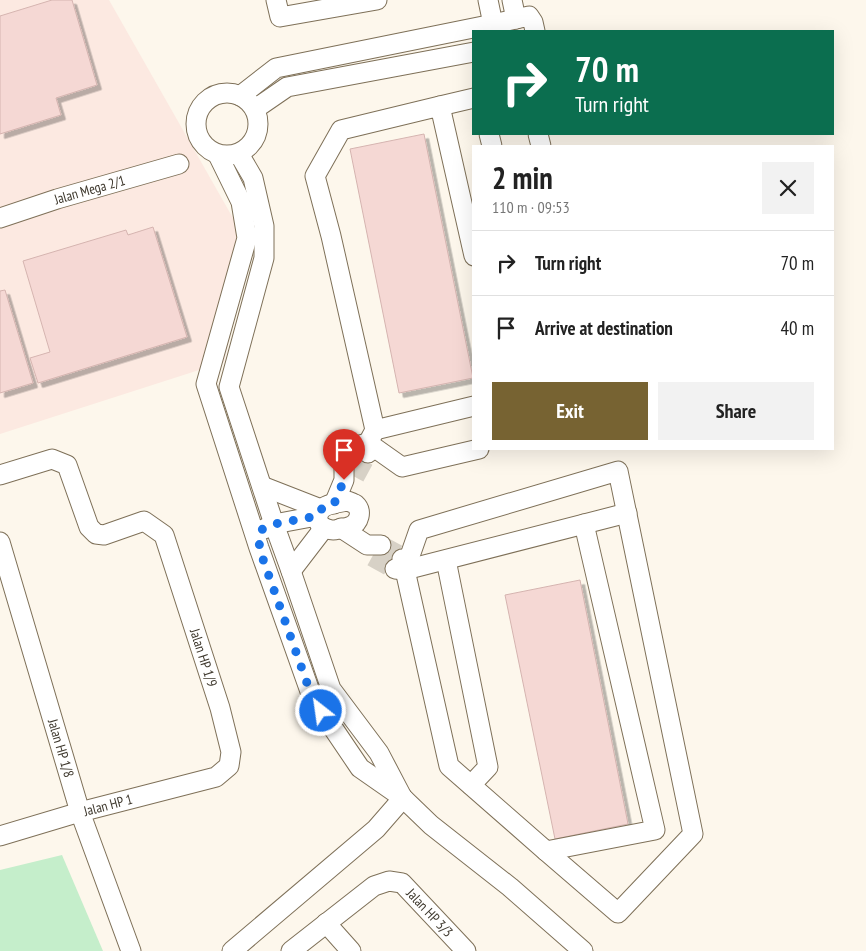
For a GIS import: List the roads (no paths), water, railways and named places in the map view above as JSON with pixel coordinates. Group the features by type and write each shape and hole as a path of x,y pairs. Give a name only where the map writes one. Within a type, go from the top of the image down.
{"street":[{"path":"276,0 280,17 377,0"},
{"path":"488,0 493,24"},
{"path":"512,0 516,19"},
{"path":"240,96 276,68 529,16 535,30"},
{"path":"255,109 287,87 472,52"},
{"path":"220,94 240,96 255,109 258,119 258,130 254,140 248,148 239,154 229,156 209,150 197,132 196,122 198,113 204,104 220,94"},
{"path":"472,98 341,130 315,176 333,245 367,443 402,467 476,450"},
{"path":"440,106 472,247"},
{"path":"218,154 241,202 247,238 206,384 259,548 312,697 360,768 403,798 431,825 510,887 583,951"},
{"path":"239,154 253,178 264,226 264,258 229,387 331,690 379,753 403,798"},
{"name":"Jalan Mega 2/1","path":"0,218 57,199 179,164"},
{"path":"367,443 472,407"},
{"name":"Jalan HP 1/9","path":"0,475 52,459 67,465 89,527 96,534 104,535 144,521 164,535 220,708 231,752 229,766 216,777"},
{"path":"618,471 693,834 618,913 449,766 400,565 419,530 618,471"},
{"path":"291,571 328,517 348,475"},
{"path":"262,486 328,517 373,549"},
{"path":"400,565 446,560 627,513"},
{"path":"259,548 261,530 274,524 328,517"},
{"path":"546,851 655,830 584,524"},
{"name":"Jalan HP 1/8","path":"0,542 80,812 130,951"},
{"path":"446,560 488,767 471,785"},
{"name":"Jalan HP 1","path":"0,836 80,812 216,777"},
{"path":"235,950 376,829 403,798"},
{"name":"Jalan HP 3/3","path":"326,923 374,886 389,881 402,884 466,951"},
{"path":"291,951 326,923 351,951"}],"tunnel":[{"path":"344,469 357,446"},
{"path":"355,477 368,453"},
{"path":"381,545 401,556"},
{"path":"372,557 394,569"}]}
